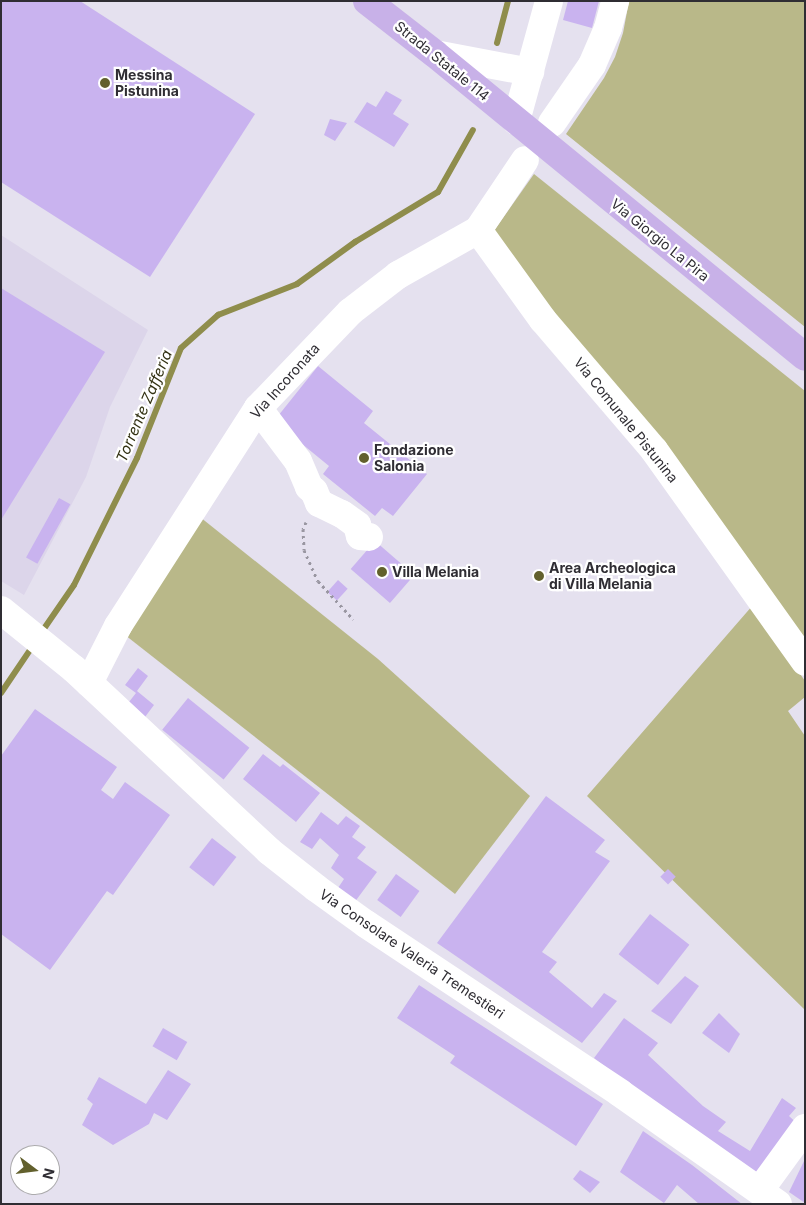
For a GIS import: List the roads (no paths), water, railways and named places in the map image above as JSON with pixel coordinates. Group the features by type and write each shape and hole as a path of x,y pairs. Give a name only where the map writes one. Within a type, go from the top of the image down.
{"main road":[{"name":"Strada Statale 114","path":"367,1 516,121"},
{"name":"Via Giorgio La Pira","path":"516,121 805,358"}],"street":[{"path":"516,121 549,1"},
{"path":"552,123 592,65 608,28 615,1"},
{"path":"434,54 530,72"},
{"name":"Via Incoronata","path":"82,676 118,626 258,408 350,312 398,275 478,230 525,160"},
{"name":"Via Comunale Pistunina","path":"478,230 543,320 654,450 805,662"},
{"path":"258,408 298,461 309,487 314,491 319,503 342,514 357,525 360,536 369,537"},
{"name":"Via Consolare Valeria Tremestieri","path":"9,615 82,676 268,851 316,888 366,924 620,1093 769,1197"},
{"path":"769,1197 805,1128"}],"waterway":[{"name":"Torrente Zafferia","path":"497,43 508,1"},
{"name":"Torrente Zafferia","path":"41,633 74,585 137,458 181,348 218,315 297,284 355,242 438,192 473,130"},
{"name":"Torrente Zafferia","path":"1,693 34,644"}],"place":[{"name":"Messina Pistunina","path":"105,83"},
{"name":"Fondazione Salonia","path":"364,458"},
{"name":"Villa Melania","path":"382,572"},
{"name":"Area Archeologica di Villa Melania","path":"539,576"}]}
